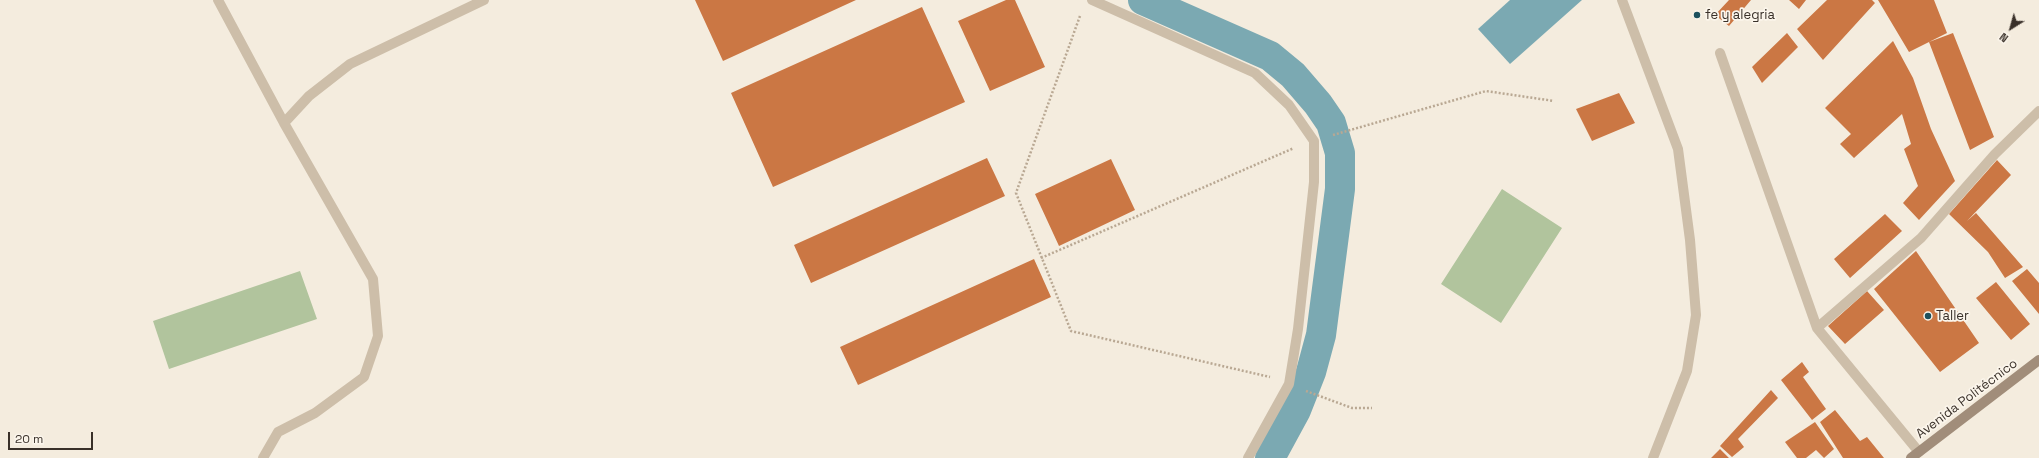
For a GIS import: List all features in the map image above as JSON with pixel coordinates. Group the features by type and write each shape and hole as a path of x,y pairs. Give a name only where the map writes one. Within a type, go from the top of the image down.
{"main road":[{"name":"Avenida Politécnico","path":"1915,455 2039,360"}],"street":[{"path":"218,0 284,123 373,279 378,336 364,377 315,412 278,432 264,458"},
{"path":"284,123 309,96 350,64 484,0"},
{"path":"1092,0 1255,73 1290,105 1314,141 1314,182 1298,329 1289,384 1248,458"},
{"path":"1622,0 1678,150 1690,240 1696,315 1687,372 1653,458"},
{"path":"1720,53 1817,328 1915,455"},
{"path":"1817,328 1921,238 1996,154 2039,111"}],"path":[{"path":"1080,15 1016,193 1071,331 1254,372 1289,384"},
{"path":"1328,136 1486,91 1554,101"},
{"path":"1041,258 1285,151 1314,141"},
{"path":"1318,395 1352,408 1372,408"}],"green space":[{"path":"1502,189 1562,228 1501,323 1441,284"},
{"path":"300,271 317,319 169,369 153,321"}],"water":[{"path":"1510,0 1582,0 1510,64 1478,29"}],"building":[{"path":"695,0 856,0 723,61"},
{"path":"1006,0 1015,0 1045,67 990,91 958,21"},
{"path":"1729,0 1751,0 1729,26 1715,15"},
{"path":"1789,0 1806,0 1799,9"},
{"path":"1827,0 1872,0 1875,3 1823,60 1797,29"},
{"path":"1878,0 1934,0 1947,33 1909,52"},
{"path":"922,7 965,102 773,187 731,93"},
{"path":"1787,33 1798,47 1762,83 1752,67"},
{"path":"1953,33 1994,137 1970,150 1929,42"},
{"path":"1893,41 1913,78 1931,129 1955,181 1919,220 1903,203 1918,186 1904,149 1911,144 1902,114 1854,158 1840,144 1851,134 1825,108"},
{"path":"1619,93 1635,123 1592,141 1576,109"},
{"path":"987,158 1005,196 811,283 794,245"},
{"path":"1111,159 1135,210 1059,246 1035,194"},
{"path":"1997,160 2011,175 1967,221 1976,213 2023,267 2005,278 1988,252 1949,214"},
{"path":"1885,214 1902,231 1850,278 1834,259"},
{"name":"Taller","path":"1916,251 1979,343 1940,372 1874,289"},
{"path":"1034,259 1051,297 858,385 840,347"},
{"path":"2027,269 2039,283 2039,314 2012,281"},
{"path":"1996,282 2030,324 2011,340 1976,298"},
{"path":"1867,291 1884,310 1845,344 1828,326"},
{"path":"1802,362 1809,372 1803,377 1826,409 1812,420 1781,380"},
{"path":"1771,390 1778,398 1738,439 1744,447 1732,457 1720,446"},
{"path":"1835,410 1860,441 1867,437 1884,458 1843,458 1820,422"},
{"path":"1815,422 1834,449 1824,458 1816,450 1806,458 1797,458 1785,442"},
{"path":"1720,449 1729,458 1711,458"}],"waterway":[{"path":"1143,0 1270,56 1293,75 1318,104 1331,123 1340,153 1340,189 1321,335 1311,372 1296,410 1270,458"}],"place":[{"name":"fe y alegria","path":"1697,15"},
{"name":"Taller","path":"1928,316"}]}
